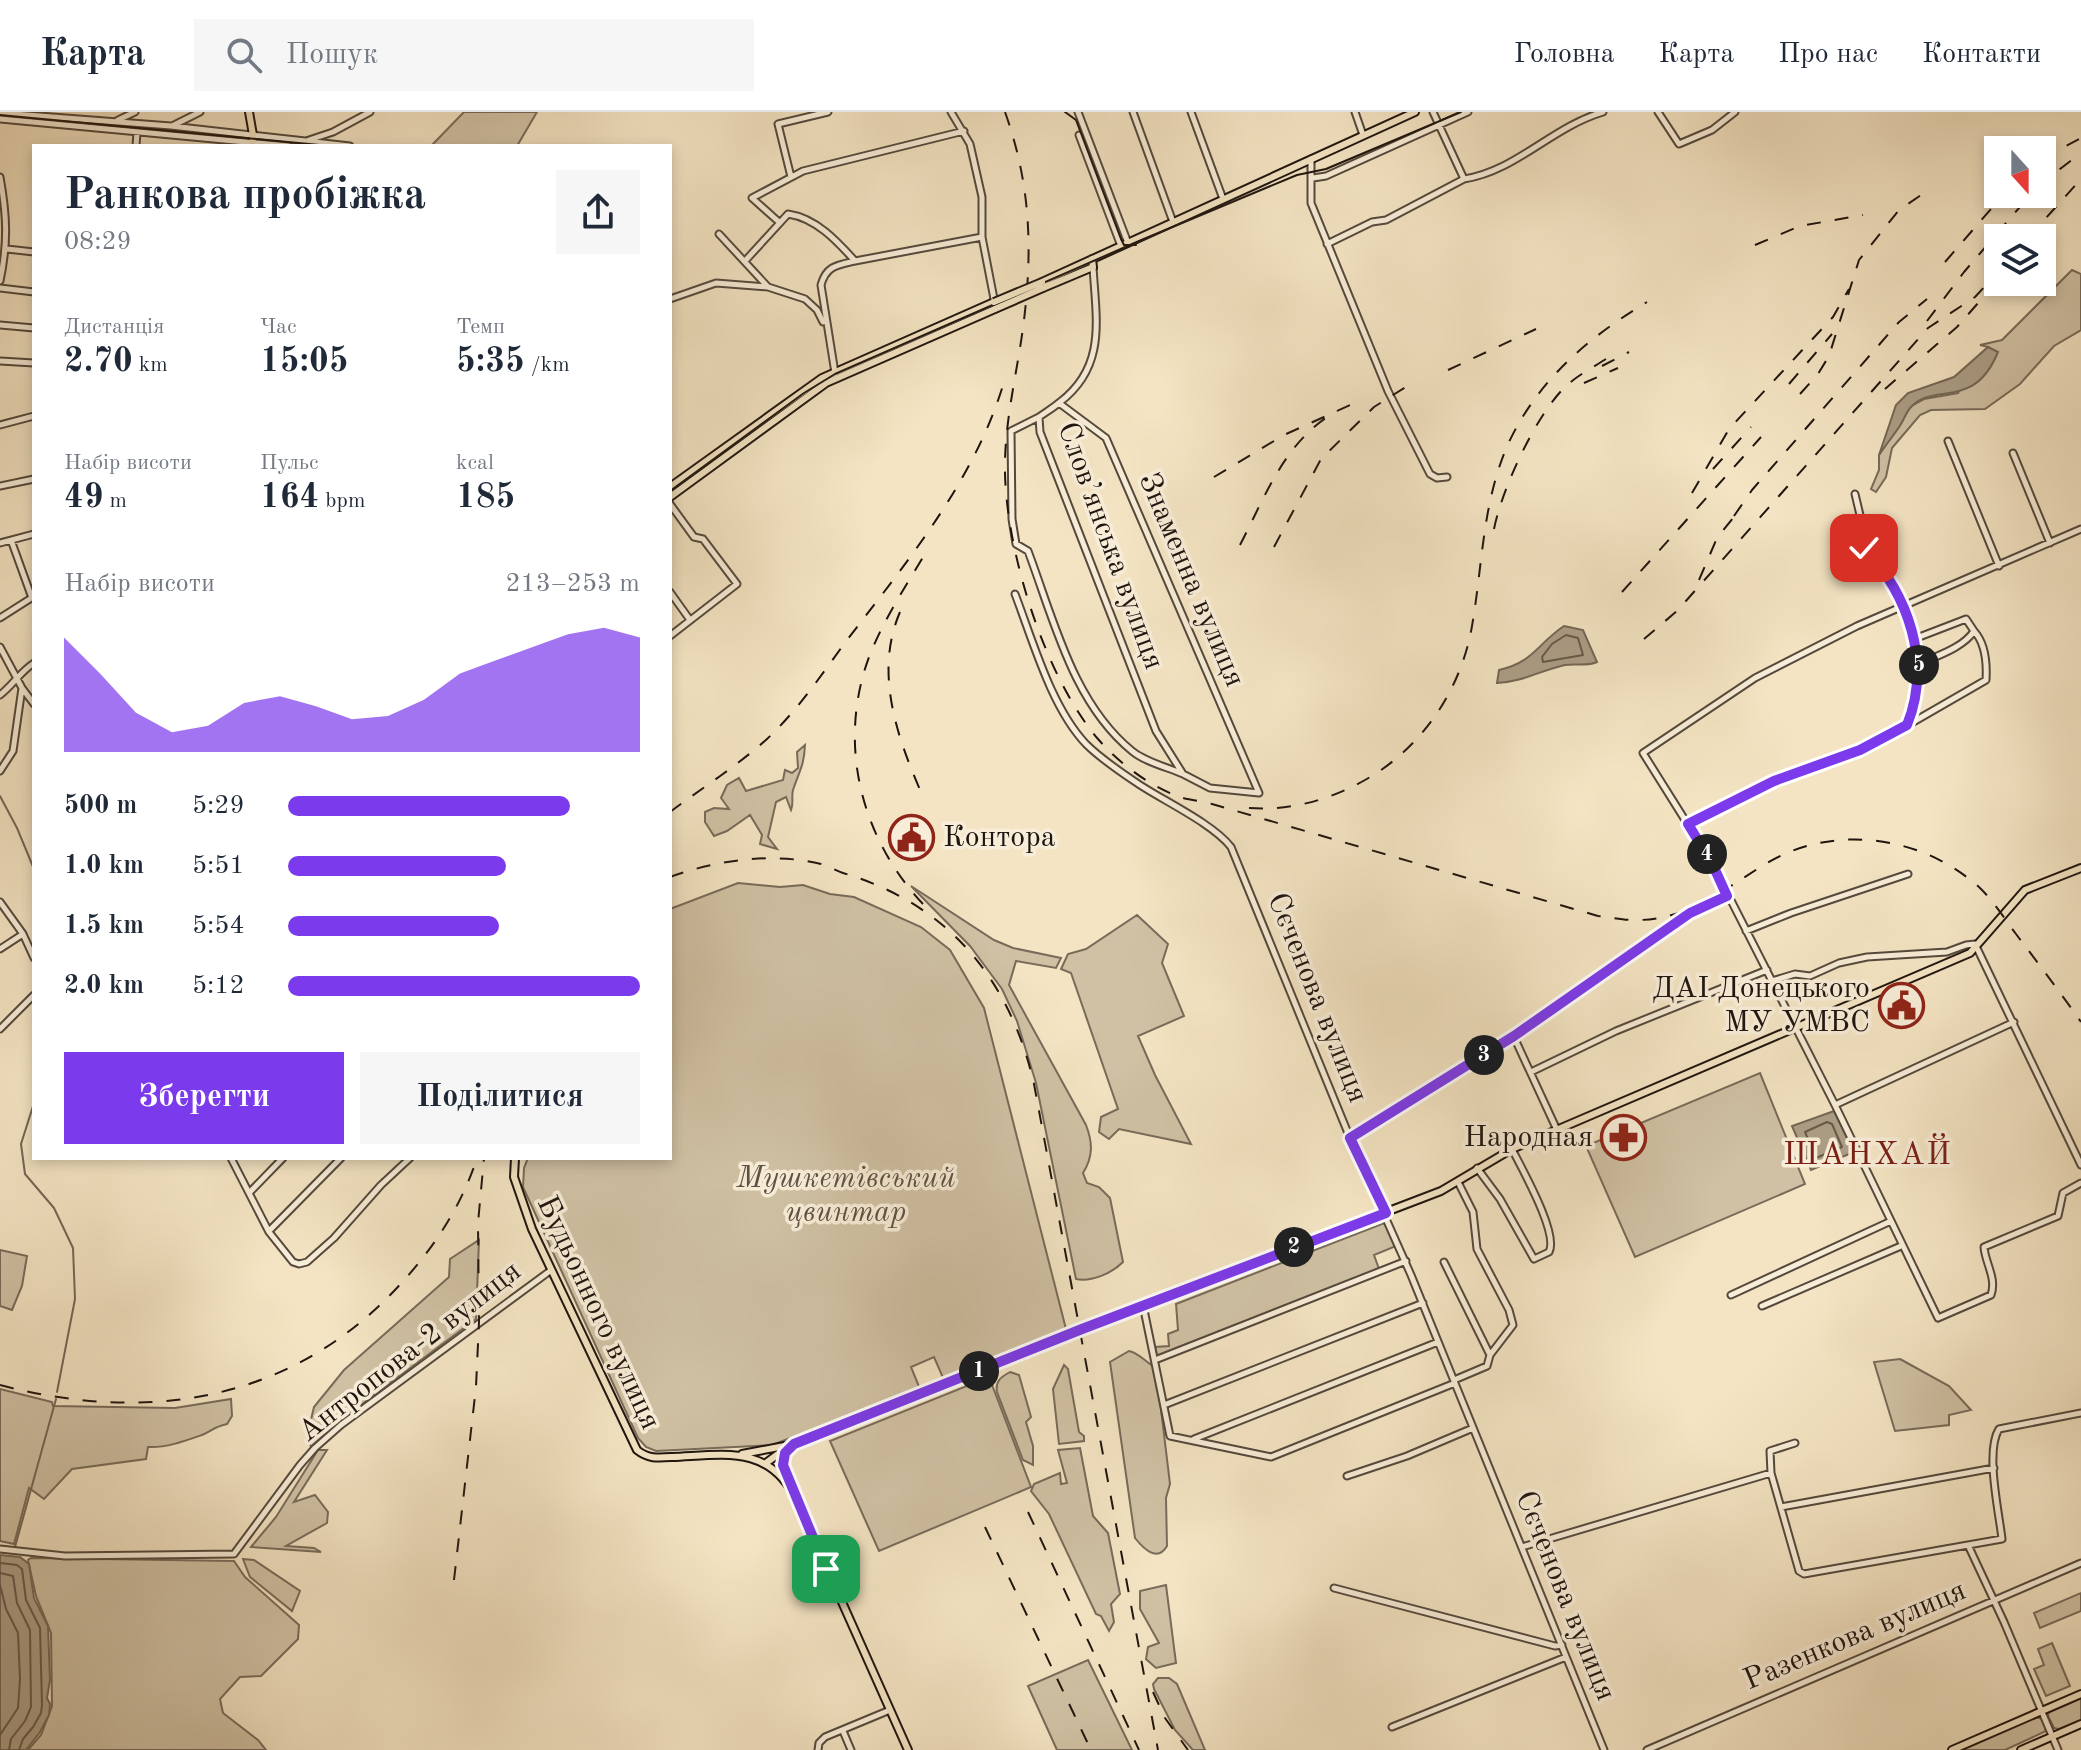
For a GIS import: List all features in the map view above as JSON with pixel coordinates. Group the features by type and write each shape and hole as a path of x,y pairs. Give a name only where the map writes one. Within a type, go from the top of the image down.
{"main road":[{"path":"249,112 253,141"},
{"path":"672,486 803,391 1092,263 1125,244 1415,112"},
{"path":"672,496 835,375"},
{"path":"733,1455 759,1453 794,1444 1143,1305 1386,1213 1458,1182 1512,1149 1970,953 2025,890 2081,868"},
{"name":"Будьонного вулиця","path":"515,1160 519,1193 550,1271 637,1450 653,1458 733,1455 766,1463"},
{"path":"791,1488 766,1463 794,1444"},
{"path":"794,1444 782,1460 791,1488 908,1750"},
{"path":"1952,1750 2081,1694"},
{"path":"2021,1750 2081,1724"}],"street":[{"path":"114,121 135,112"},
{"path":"171,126 200,112"},
{"path":"305,142 333,132 370,112"},
{"path":"791,177 778,124 828,112"},
{"path":"951,112 970,144 982,197 982,237 995,306"},
{"path":"1078,112 1125,244"},
{"path":"1133,112 1173,222"},
{"path":"1191,112 1223,199"},
{"path":"1355,112 1363,135"},
{"path":"1433,112 1464,179"},
{"path":"1313,178 1326,176 1468,112"},
{"path":"1327,244 1372,222 1386,220 1464,179 1479,177 1514,162 1567,126 1603,112"},
{"path":"1658,112 1679,144 1712,130 1735,112"},
{"path":"0,113 171,126 275,144"},
{"path":"0,119 322,144"},
{"path":"779,222 752,198 803,171 964,131"},
{"path":"136,144 137,132"},
{"path":"330,144 333,132"},
{"path":"1079,135 1125,244"},
{"path":"1311,159 1311,203 1390,396 1430,474 1437,478 1447,477"},
{"path":"0,177 7,209 7,249 0,281"},
{"path":"745,261 788,214 800,216 836,239 855,261"},
{"path":"719,234 768,287"},
{"path":"835,375 821,285 824,274 833,266 982,237"},
{"path":"7,249 32,252"},
{"name":"Слов’янська вулиця","path":"1092,263 1097,338 1093,359 1084,377 1059,403 1039,417 1040,432 1150,717 1183,774"},
{"path":"672,298 716,283 768,287 805,299 817,310 826,326"},
{"path":"0,288 32,292"},
{"path":"0,325 32,328"},
{"path":"0,361 32,363"},
{"name":"Знаменна вулиця","path":"1059,403 1106,438 1259,793 1210,788 1183,774"},
{"path":"0,425 32,417"},
{"path":"1039,417 1011,431 1012,519 1016,544 1028,551 1070,664 1100,720 1134,753 1183,774"},
{"path":"1948,441 1999,566"},
{"path":"2013,453 2050,543"},
{"path":"0,486 32,479"},
{"path":"1855,494 1860,515 1854,522 1864,548 1889,575 1914,639 1919,664 1914,708 1907,725"},
{"path":"672,507 694,537 703,539 737,584 672,634"},
{"path":"2081,529 1857,626 1755,678 1643,753 1712,863 1835,1105 1938,1318 1991,1295 1994,1289 1992,1272 1984,1247 2060,1215 2063,1193 2081,1183"},
{"path":"0,543 32,535"},
{"path":"11,540 32,594"},
{"name":"Сєченова вулиця","path":"1015,594 1042,666 1080,736 1107,762 1224,838 1231,847 1350,1138 1406,1261 1604,1750"},
{"path":"672,595 690,620"},
{"path":"0,618 32,598"},
{"path":"1688,824 1774,781 1860,750 1986,680 1987,662 1980,638 1966,619 1914,639"},
{"path":"1919,664 1959,644 1974,631"},
{"path":"0,647 32,701"},
{"path":"0,695 32,665"},
{"path":"0,771 13,751 22,688"},
{"path":"1746,931 1908,874"},
{"path":"1350,1138 1514,1036 1690,913 1727,896"},
{"path":"0,902 23,934 32,954"},
{"path":"0,949 23,934"},
{"path":"1772,981 1795,974 1810,976 1839,963 1867,957 1941,953 1975,944 2081,1165"},
{"path":"1531,1072 1616,1031 1767,970"},
{"path":"0,1029 32,997"},
{"path":"1835,1105 2014,1022"},
{"path":"1514,1036 1557,1130"},
{"path":"1477,1168 1500,1199 1534,1259 1549,1252 1552,1244 1543,1215 1512,1149"},
{"path":"232,1160 269,1232 293,1262 299,1264 307,1262 334,1238 408,1160"},
{"path":"250,1192 281,1160"},
{"path":"269,1232 339,1160"},
{"path":"1143,1305 1170,1436 1271,1457 1487,1366 1490,1355 1513,1325 1509,1310 1477,1249 1473,1212 1458,1182"},
{"path":"1731,1295 1891,1221"},
{"path":"1762,1306 1901,1246"},
{"path":"1155,1360 1406,1261"},
{"path":"1444,1262 1490,1355"},
{"name":"Антропова-2 вулиця","path":"3,1549 65,1556 234,1554 300,1465 330,1435 550,1271"},
{"path":"1164,1405 1423,1303"},
{"path":"1193,1440 1438,1342"},
{"path":"1795,1443 1770,1451 1771,1473 1799,1571 1804,1574 2002,1539 1994,1468 1994,1437 1999,1429 2081,1413"},
{"path":"1347,1476 1407,1456 1473,1428"},
{"path":"1781,1507 1994,1468"},
{"path":"1522,1547 1771,1473"},
{"path":"1968,1545 2058,1750"},
{"name":"Разенкова вулиця","path":"1647,1750 2081,1563"},
{"path":"1334,1588 1555,1646 1562,1645"},
{"path":"1392,1727 1566,1657"},
{"path":"818,1750 819,1743 825,1737 890,1710"},
{"path":"843,1731 851,1750"}],"green space":[{"path":"464,112 537,112 518,144 433,144"},
{"path":"2072,270 2081,274 2081,330 2054,346 2020,384 1985,409 1931,410 1920,415 1892,448 1886,477 1876,492 1871,489 1879,470 1879,455 1911,406 1924,399 1958,393 1988,347 1980,345 2002,340 2046,296 2056,296 2056,286"},
{"path":"805,745 791,810 786,797 776,802 768,837 777,849 760,844 762,835 750,815 714,836 705,822 705,812 714,808 729,809 721,798 727,785 739,778 746,791 783,780 785,770 792,773 798,768 797,752"},
{"name":"Мушкетівський цвинтар","path":"738,883 780,887 803,885 830,894 854,897 921,927 950,950 984,1008 1067,1333 944,1380 934,1357 911,1367 920,1389 772,1445 656,1451 646,1447 638,1438 523,1187 527,1160 672,1160 672,908"},
{"path":"911,886 994,940 1013,948 1061,958 1056,968 1016,961 1009,985 1086,1125 1091,1144 1083,1173 1087,1183 1099,1187 1110,1198 1123,1262 1107,1273 1094,1278 1076,1279 1036,1083 1017,1021 1002,989 970,946"},
{"path":"1137,915 1168,944 1162,963 1184,1016 1138,1036 1191,1144 1119,1129 1109,1139 1099,1132 1101,1117 1118,1109 1071,973 1061,969 1068,954 1086,949"},
{"path":"1760,1073 1805,1184 1635,1257 1586,1146"},
{"path":"1387,1222 1396,1246 1374,1255 1379,1269 1157,1356 1155,1347 1169,1346 1168,1334 1178,1330 1176,1304"},
{"path":"479,1240 476,1319 338,1422 311,1447 307,1436 314,1407 344,1370 449,1277 450,1259"},
{"path":"0,1250 27,1256 22,1286 12,1310 0,1306"},
{"path":"1129,1351 1156,1368 1170,1484 1166,1498 1167,1546 1155,1554 1135,1538 1110,1362"},
{"path":"1900,1359 1949,1386 1971,1410 1949,1415 1949,1425 1895,1431 1874,1362"},
{"path":"1064,1365 1068,1369 1079,1432 1084,1436 1084,1441 1059,1444 1053,1389"},
{"path":"1010,1372 1019,1375 1031,1417 1026,1422 1033,1446 1033,1465 1023,1460 997,1392 999,1380"},
{"path":"989,1377 1031,1487 879,1551 830,1441"},
{"path":"0,1389 52,1402 53,1406 175,1408 231,1399 232,1416 227,1424 202,1435 169,1445 148,1447 146,1459 72,1469 44,1499 29,1488 14,1544 0,1541"},
{"path":"1080,1448 1093,1516 1108,1533 1120,1594 1111,1604 1114,1622 1109,1631 1101,1616 1096,1614 1049,1514 1031,1491 1034,1484 1060,1473 1061,1484 1067,1483 1058,1450"},
{"path":"318,1450 327,1450 294,1502 315,1495 328,1512 327,1523 286,1546 314,1548 321,1552 251,1547 276,1517"},
{"path":"243,1559 254,1560 300,1591 292,1611 250,1577"},
{"path":"28,1560 234,1561 245,1577 299,1625 298,1639 261,1676 240,1677 220,1699 223,1713 266,1750 28,1750 41,1735 52,1706 51,1633 36,1596"},
{"path":"1166,1585 1176,1663 1156,1668 1146,1659 1148,1647 1159,1643 1140,1609 1140,1591"},
{"path":"2081,1593 2081,1611 2040,1628 2034,1613"},
{"path":"2052,1643 2070,1686 2046,1696 2034,1669 2044,1665 2038,1649"},
{"path":"1088,1660 1132,1750 1057,1750 1028,1686"},
{"path":"1158,1678 1169,1678 1177,1684 1205,1750 1193,1750 1175,1730 1154,1689 1153,1684"},
{"path":"2081,1698 2081,1720 2054,1728 2049,1712"},
{"path":"2036,1717 2043,1719 2046,1731 2005,1750 1959,1750"}],"water":[{"path":"1988,347 1998,352 1978,382 1966,389 1920,400 1910,409 1879,455 1896,405 1908,393 1954,377"},
{"path":"1564,626 1583,630 1597,662 1565,665 1497,683 1499,670 1528,657"},
{"path":"1834,1111 1854,1152 1811,1170 1792,1126"},
{"path":"0,1555 20,1557 29,1564 34,1598 48,1626 49,1715 26,1750 0,1750"}],"waterway":[{"path":"0,796 32,864"},
{"path":"32,1109 21,1144 25,1174 54,1208 73,1248 75,1299 57,1392"},
{"path":"15,1547 56,1399"}],"tram line":[{"path":"1065,112 1076,120 1124,245 1136,245"},
{"path":"672,490 804,393 835,374 1139,241 1297,175 1326,169 1461,112"},
{"path":"0,115 309,144"}],"railway":[{"path":"1005,112 1025,192 1029,245 1023,328 1006,444 1006,494 1011,531 1030,608 1060,681 1098,739 1124,764 1155,786 1181,797 1598,916 1625,920 1653,919 1688,909 1791,851 1843,840 1896,844 1946,863 1982,890 2081,1022"},
{"path":"2056,151 2081,138"},
{"path":"2056,174 2081,153"},
{"path":"2041,224 2081,179"},
{"path":"1800,394 1829,356 1859,260 1899,210 1930,189"},
{"path":"1945,262 1992,208"},
{"path":"1927,321 2019,208"},
{"path":"1755,245 1800,226 1863,215"},
{"path":"1644,639 1677,611 1928,328 1975,297 1984,287"},
{"path":"1692,493 1729,429 1833,317 1849,289"},
{"path":"1734,516 1752,490 1899,322 1927,299"},
{"path":"1249,808 1309,803 1365,780 1404,751 1436,715 1459,673 1467,650 1488,510 1509,442 1521,419 1551,379 1586,345 1647,302"},
{"path":"1885,389 1957,327 1979,302"},
{"path":"1448,370 1536,329"},
{"path":"1789,384 1832,334"},
{"path":"1602,366 1629,352"},
{"path":"1494,529 1512,474 1542,417 1569,384 1606,359"},
{"path":"1584,383 1618,368"},
{"path":"672,811 767,739 809,691 940,515 978,447 1006,375"},
{"path":"1274,547 1321,459 1374,407 1412,383"},
{"path":"1214,477 1284,435 1357,402"},
{"path":"1240,545 1268,488 1290,453 1319,423 1337,411"},
{"path":"1713,469 1751,427"},
{"path":"1622,592 1761,437"},
{"path":"1699,580 1717,538 1741,508"},
{"path":"923,904 884,850 870,820 856,756 855,723 869,657 888,617 925,554"},
{"path":"900,612 892,635 889,681 897,727 921,792"},
{"path":"672,876 726,862 764,858 821,864 880,887 914,904 943,926 969,951 991,979 1009,1011 1034,1084 1158,1750"},
{"path":"0,1385 54,1396 108,1402 160,1401 211,1394 261,1380 308,1358 352,1329 407,1276 453,1213 476,1160"},
{"path":"454,1580 476,1387 478,1223 484,1160"},
{"path":"1028,1512 1139,1750"},
{"path":"985,1527 1091,1750"},
{"path":"1153,1692 1165,1718 1188,1750"}],"place":[{"name":"Контора","path":"912,838"},
{"name":"ДАІ Донецького МУ УМВС","path":"1901,1006"},
{"name":"Народная","path":"1624,1138"}],"district":[{"name":"ШАНХАЙ","path":"1868,1156"}],"route":[{"path":"826,1569 786,1477 782,1460 794,1444 1082,1329 1386,1213 1350,1138 1514,1036 1690,913 1727,896 1712,863 1688,824 1774,781 1860,750 1907,725 1914,708 1918,652 1889,575 1864,548"}]}
